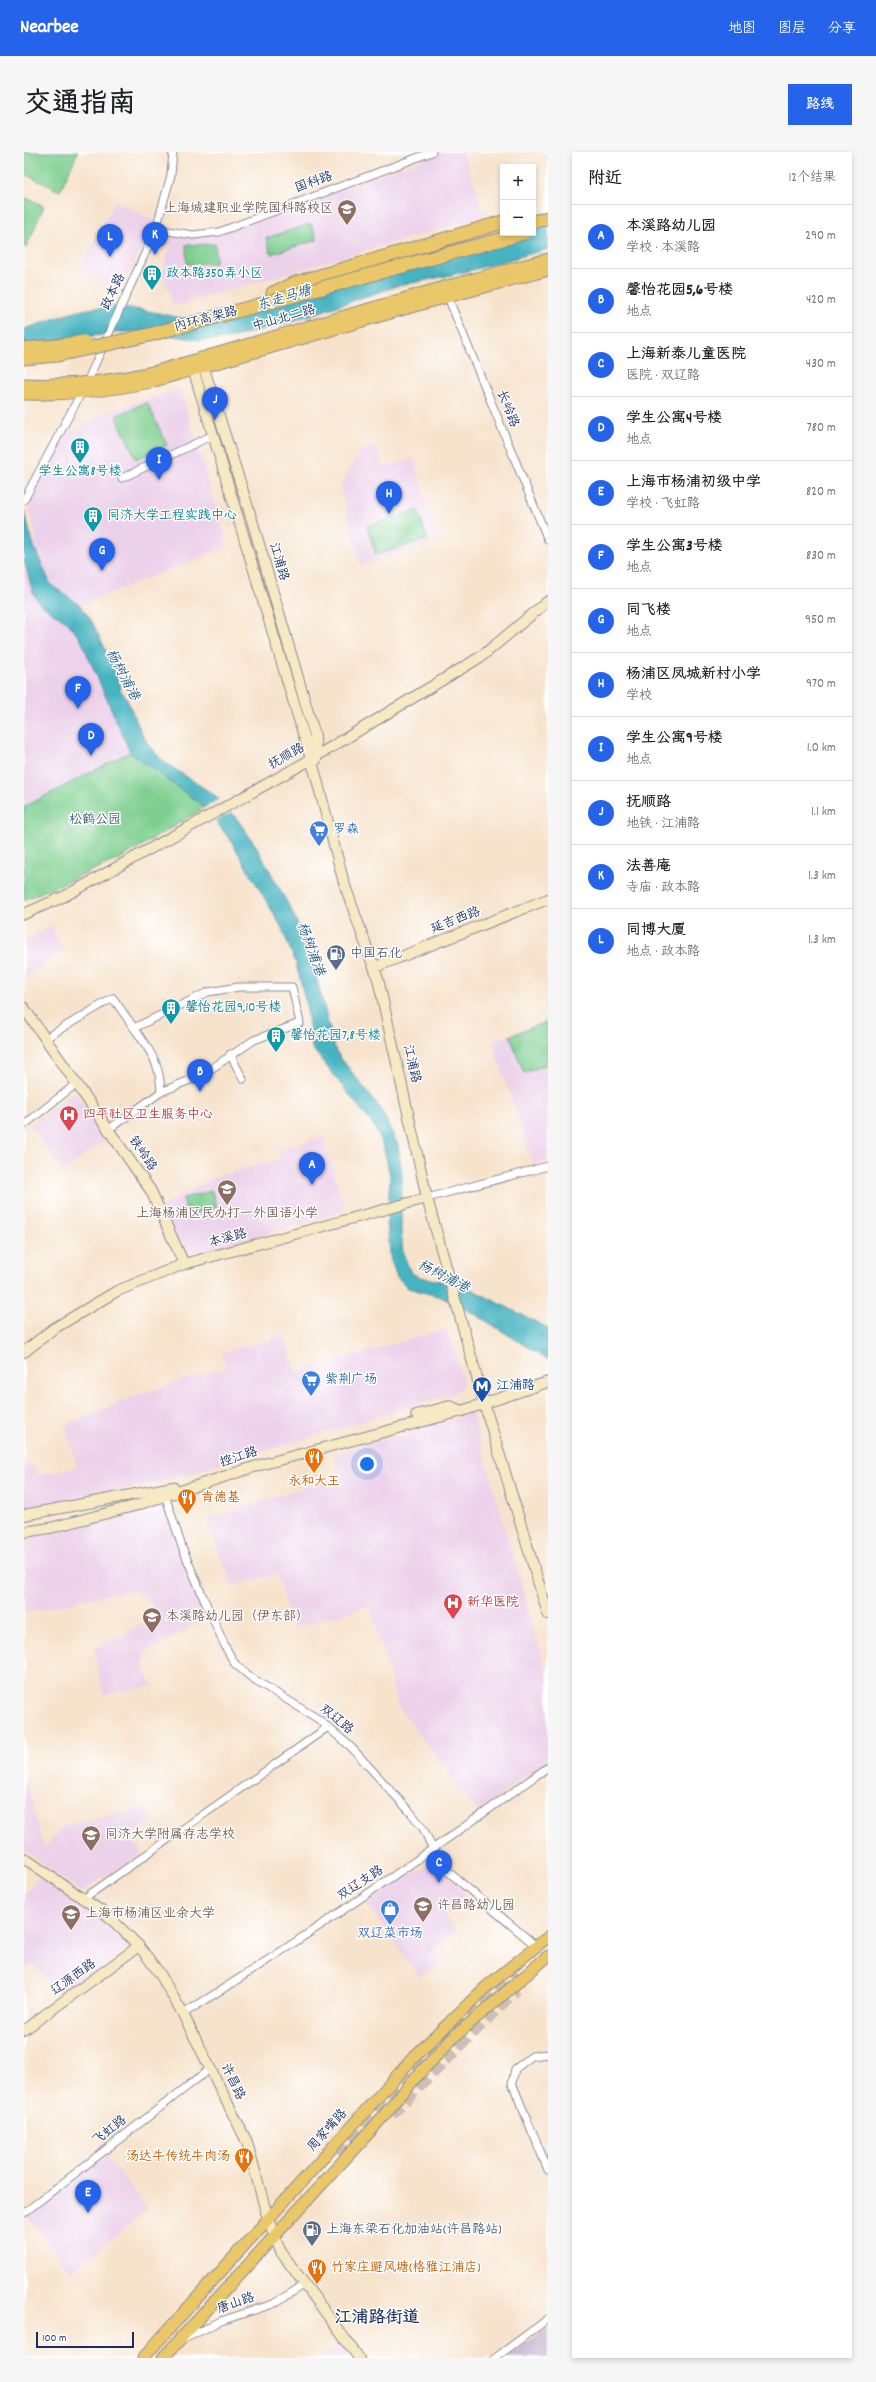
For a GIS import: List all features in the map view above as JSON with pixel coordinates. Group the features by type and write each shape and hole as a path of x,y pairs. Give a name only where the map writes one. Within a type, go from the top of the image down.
{"highway":[{"path":"536,212 548,210"},
{"path":"536,221 548,218"},
{"path":"273,293 296,283 500,223"},
{"path":"536,230 548,227"},
{"name":"内环高架路","path":"24,349 74,344 273,293 500,231"},
{"name":"内环高架路","path":"24,358 75,353 149,335 513,236"}],"main road":[{"name":"中山北二路","path":"24,394 82,393 118,389 446,292 548,259"},
{"name":"中山北二路","path":"446,292 548,270"},
{"name":"中山北二路","path":"24,384 87,382 126,378 197,365"},
{"name":"周家嘴路","path":"143,2358 268,2218 437,2033 486,1987 548,1937"},
{"path":"163,2358 444,2048 548,1956"}],"street":[{"name":"政本路","path":"25,500 82,393 156,229 171,175 173,152"},
{"name":"国科路","path":"156,229 193,235 219,232 432,152"},
{"name":"长岭路","path":"446,292 548,540"},
{"name":"江浦路","path":"197,365 315,736 313,758 316,776 344,883 375,967 427,1198 484,1403 548,1614"},
{"path":"122,478 213,435"},
{"name":"抚顺路","path":"24,914 65,896 209,814 313,758 482,656 548,601"},
{"name":"延吉西路","path":"375,967 548,900"},
{"path":"109,1129 161,1092 202,1074 230,1054 254,1040 300,1022 292,987 239,987 208,992 134,1028"},
{"path":"44,1039 113,998 154,1057 160,1073 161,1092"},
{"name":"铁岭路","path":"24,1008 44,1039 109,1129 151,1191 184,1264"},
{"path":"230,1054 244,1079"},
{"path":"24,1125 76,1084"},
{"name":"本溪路","path":"24,1352 53,1329 116,1291 184,1264 548,1166"},
{"name":"控江路","path":"24,1532 96,1517 164,1492 462,1410 548,1382"},
{"name":"控江路","path":"24,1515 104,1498 164,1492"},
{"name":"双辽路","path":"164,1492 182,1547 226,1648 235,1664 252,1678 318,1719 351,1747 411,1813 434,1849 439,1862 445,1869 536,1946"},
{"path":"83,1899 328,1727"},
{"name":"双辽支路","path":"183,2014 300,1941 434,1849 548,1767"},
{"name":"许昌路","path":"24,1858 107,1914 139,1946 160,1974 211,2068 247,2142 268,2218 281,2252 359,2358"},
{"name":"辽源西路","path":"24,2030 139,1946"},
{"path":"548,2054 532,2056 515,2069 512,2083 548,2170"},
{"name":"飞虹路","path":"24,2213 211,2068"},
{"name":"唐山路","path":"175,2344 221,2321 273,2304 304,2285"},
{"path":"495,2358 548,2319"}],"shaded area":[{"name":"上海城建职业学院国科路校区","path":"442,152 463,152 485,216 174,306 162,272 173,236 216,235"},
{"path":"115,201 154,220 121,292 79,271"},
{"path":"180,389 228,546 80,605 69,624 81,640 130,752 24,807 24,544 37,539 26,499 59,434 78,430 97,416 129,404"},
{"path":"375,445 383,466 413,459 439,540 361,567 340,487 354,461 362,450"},
{"path":"51,926 63,949 24,978 24,942"},
{"path":"548,1019 548,1160 534,1164 492,1042"},
{"name":"四平社区卫生服务中心","path":"74,1092 109,1138 64,1171 30,1126"},
{"name":"‌上海杨浦区民办打一外国语小学","path":"323,1137 346,1210 195,1255 186,1254 180,1249 158,1208 213,1178 279,1159 277,1150"},
{"name":"紫荆广场","path":"447,1329 463,1381 462,1388 453,1394 165,1481 24,1510 24,1466 33,1464 37,1475 77,1467 65,1425 140,1394 226,1367 222,1353 284,1335 296,1372"},
{"name":"新华医院","path":"472,1413 548,1678 548,1759 477,1812 398,1706 370,1606 293,1628 277,1574 232,1586 206,1519 339,1477 333,1454"},
{"path":"164,1505 206,1619 147,1651 143,1665 153,1686 103,1695 95,1648 160,1615 144,1596 138,1592 123,1591 24,1613 24,1539"},
{"name":"同济大学附属存志学校","path":"24,1773 44,1848 65,1825 145,1807 154,1820 130,1834 142,1854 81,1892 24,1850"},
{"path":"433,1864 467,1894 444,1913 456,1932 433,1949 443,1962 419,1977 366,1902 416,1871"},
{"name":"上海市杨浦区业余大学","path":"40,1876 76,1904 111,1924 128,1943 126,1950 59,1998 34,1963 24,1969 24,1894"},
{"path":"106,2155 148,2209 71,2272 28,2217"},
{"path":"548,2327 548,2358 506,2358"},
{"path":"340,2345 350,2358 320,2358"}],"green space":[{"path":"24,152 78,152 60,191 24,174"},
{"path":"24,197 44,206 26,248 24,247"},
{"path":"311,224 317,240 271,254 266,238"},
{"path":"215,244 216,263 187,264 186,245"},
{"path":"147,402 167,445 136,459 116,416"},
{"path":"418,510 427,539 376,555 367,526"},
{"name":"松鹤公园","path":"130,752 205,807 123,857 24,900 24,807"},
{"path":"548,1021 548,1064 524,1073 510,1036"},
{"path":"212,1191 217,1207 188,1215 183,1198"}],"water":[{"name":"东走马塘","path":"548,226 548,249 461,273 397,286 295,320 227,339 200,340 146,332 118,332 24,348 24,329 86,309 107,307 130,308 203,323 511,236 536,236 536,229"},
{"name":"杨树浦港","path":"24,511 34,547 51,585 80,605 91,620 106,650 105,656 109,658 121,686 120,690 125,695 142,734 150,747 163,761 216,796 238,820 256,846 294,915 312,961 336,1052 380,1108 398,1145 402,1174 401,1230 403,1253 411,1273 420,1277 465,1286 548,1328 548,1360 475,1314 441,1297 408,1288 397,1277 391,1261 387,1223 390,1176 384,1149 374,1126 312,1048 306,1003 296,964 281,926 231,841 205,807 130,752 81,640 69,624 39,603 33,593 24,560"}],"pier":[{"path":"220,799 232,812 215,821 204,808"}],"tunnel":[{"path":"336,2152 418,2061 515,1969"},
{"path":"391,2114 516,1989"}],"place":[{"name":"上海城建职业学院国科路校区","path":"347,226"},
{"name":"法善庵","path":"155,255"},
{"name":"同博大厦","path":"110,257"},
{"name":"政本路350弄小区","path":"152,291"},
{"name":"抚顺路","path":"215,420"},
{"name":"学生公寓8号楼","path":"80,464"},
{"name":"学生公寓9号楼","path":"159,480"},
{"name":"杨浦区凤城新村小学","path":"389,514"},
{"name":"同济大学工程实践中心","path":"93,533"},
{"name":"同飞楼","path":"102,571"},
{"name":"学生公寓3号楼","path":"78,709"},
{"name":"学生公寓4号楼","path":"91,756"},
{"name":"罗森","path":"319,847"},
{"name":"中国石化","path":"336,971"},
{"name":"馨怡花园9,10号楼","path":"171,1025"},
{"name":"馨怡花园7,8号楼","path":"276,1053"},
{"name":"馨怡花园5,6号楼","path":"200,1092"},
{"name":"四平社区卫生服务中心","path":"69,1132"},
{"name":"本溪路幼儿园","path":"312,1185"},
{"name":"‌上海杨浦区民办打一外国语小学","path":"227,1206"},
{"name":"紫荆广场","path":"311,1397"},
{"name":"江浦路","path":"482,1403"},
{"name":"永和大王","path":"314,1474"},
{"name":"肯德基","path":"187,1515"},
{"name":"新华医院","path":"453,1620"},
{"name":"本溪路幼儿园（伊东部）","path":"152,1634"},
{"name":"同济大学附属存志学校","path":"91,1852"},
{"name":"上海新泰儿童医院","path":"439,1883"},
{"name":"许昌路幼儿园","path":"423,1923"},
{"name":"双辽菜市场","path":"390,1926"},
{"name":"上海市杨浦区业余大学","path":"71,1931"},
{"name":"汤达牛传统牛肉汤","path":"244,2174"},
{"name":"上海市杨浦初级中学","path":"88,2213"},
{"name":"上海东梁石化加油站(许昌路站)","path":"312,2247"},
{"name":"竹家庄避风塘(格雅江浦店)","path":"317,2285"}],"district":[{"name":"江浦路街道","path":"377,2319"}]}
